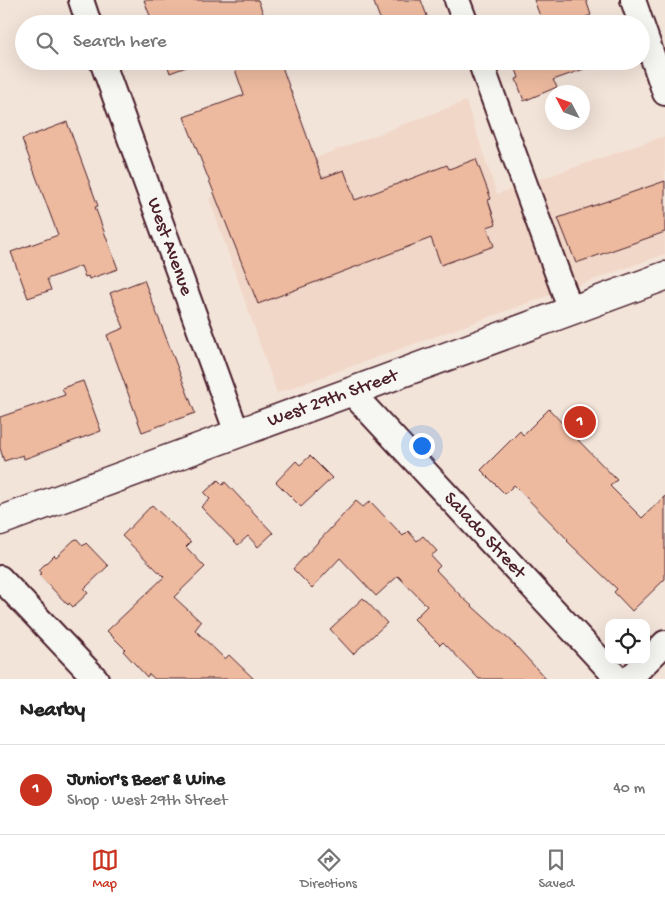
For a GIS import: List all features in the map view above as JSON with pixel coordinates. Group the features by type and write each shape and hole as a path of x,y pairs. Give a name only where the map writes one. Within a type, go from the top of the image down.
{"street":[{"path":"80,0 86,15"},
{"path":"457,0 463,15"},
{"path":"633,0 638,15"},
{"path":"650,50 665,94"},
{"name":"West Avenue","path":"105,70 237,433"},
{"path":"483,70 570,311"},
{"name":"West 29th Street","path":"0,521 665,276"},
{"name":"Salado Street","path":"351,392 618,679"},
{"path":"0,578 96,679"},
{"path":"629,679 665,643"}],"shaded area":[{"path":"466,101 497,194 665,136 665,254 277,393 209,198"}],"building":[{"path":"144,0 258,0 264,15 150,15"},
{"path":"373,0 421,0 427,15 379,15"},
{"path":"534,0 586,0 591,15 540,15"},
{"path":"235,70 283,70 322,178 344,170 355,200 447,165 449,169 476,159 491,199 488,200 496,224 487,227 494,246 441,265 431,238 258,304 184,117 244,95"},
{"path":"516,70 581,70 553,80 556,85 545,85 545,92 524,101 516,79 519,78"},
{"path":"67,122 98,206 95,207 118,269 89,279 88,276 85,277 81,266 47,279 51,290 28,298 11,252 58,235 22,139"},
{"path":"665,181 665,232 576,263 558,218"},
{"path":"144,280 195,413 142,432 107,335 124,328 110,293"},
{"path":"83,381 101,431 24,459 23,455 4,461 0,448 0,417 65,395 62,388"},
{"path":"549,409 562,423 571,415 587,432 578,440 617,480 610,486 642,518 665,496 665,579 632,611 614,592 617,589 567,541 514,485 505,494 481,470 520,431 523,435"},
{"path":"310,456 332,478 301,507 276,482 296,461 300,465"},
{"path":"218,480 223,485 225,482 273,533 258,547 248,536 238,545 201,507 210,499 204,493"},
{"path":"356,501 363,507 370,501 403,536 408,531 417,541 423,536 437,551 431,556 440,566 436,570 462,597 516,646 546,679 479,679 443,642 440,645 414,619 427,606 398,576 376,596 340,558 312,588 293,569"},
{"path":"152,505 191,542 186,547 205,567 174,597 201,622 195,630 225,659 229,655 254,679 155,679 149,674 147,677 123,651 125,649 107,631 164,577 122,536"},
{"path":"77,539 83,546 86,543 108,566 84,589 88,593 73,607 69,603 68,605 39,575 42,573 39,570 54,555 56,557"},
{"path":"363,598 387,623 353,654 330,629"}],"place":[{"name":"Junior's Beer & Wine","path":"580,422"}]}
